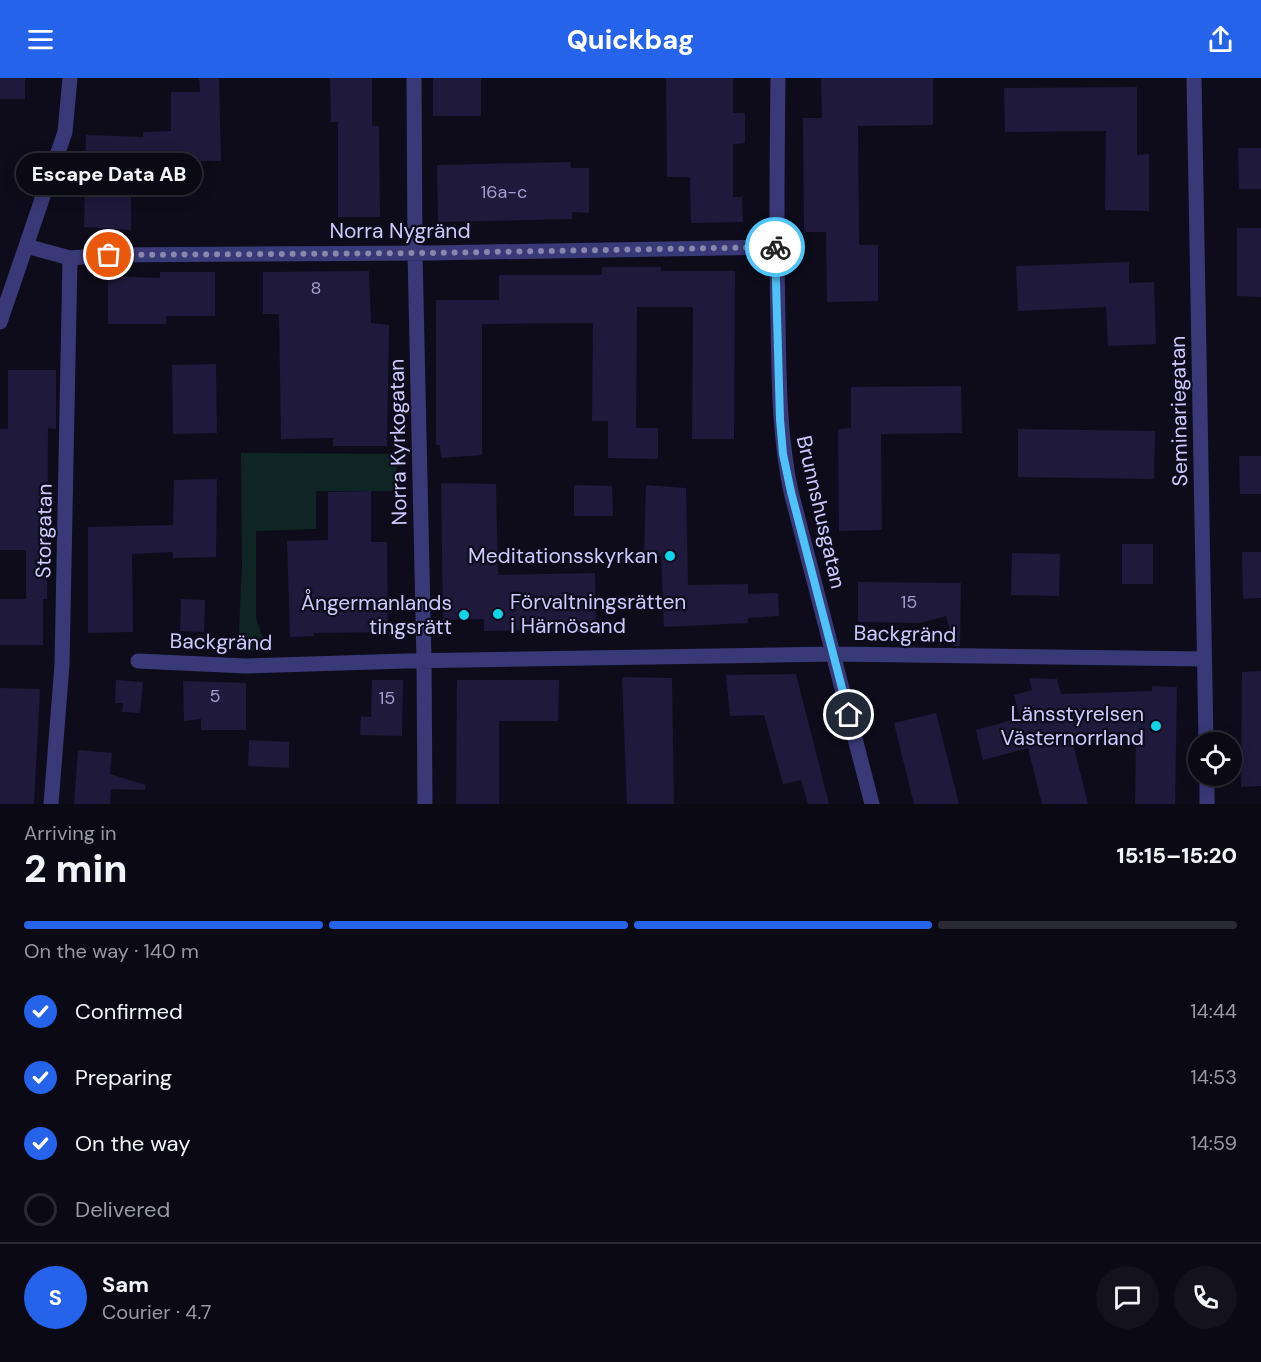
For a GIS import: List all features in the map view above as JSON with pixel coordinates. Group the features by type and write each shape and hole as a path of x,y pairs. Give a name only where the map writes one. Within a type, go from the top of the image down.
{"street":[{"path":"0,322 65,132 70,78"},
{"name":"Norra Kyrkogatan","path":"414,78 425,804"},
{"name":"Brunnshusgatan","path":"778,78 776,247 780,419 783,454 872,804"},
{"name":"Seminariegatan","path":"1194,78 1206,732"},
{"name":"Norra Nygränd","path":"26,246 70,258 109,255 776,247"},
{"name":"Storgatan","path":"51,804 62,665 70,258"},
{"name":"Backgränd","path":"138,661 245,666 834,654 1204,659"},
{"path":"1207,786 1207,804"}],"green space":[{"path":"241,453 397,454 396,491 316,491 316,529 256,531 256,618 267,651 238,651 242,566"}],"building":[{"path":"0,78 25,78 25,99 0,99"},
{"path":"199,78 219,78 221,161 171,161 171,151 131,153 131,230 84,227 86,135 143,137 143,132 171,131 171,92 200,92"},
{"path":"330,78 372,78 372,126 379,126 380,217 338,217 338,122 331,122"},
{"path":"433,78 481,78 481,116 433,116"},
{"path":"666,78 733,78 733,113 745,113 745,143 733,144 733,197 742,197 743,222 691,223 690,177 667,177"},
{"path":"821,78 933,78 933,125 858,126 859,245 878,245 878,301 827,302 826,232 804,232 803,118 822,118"},
{"path":"1137,87 1137,155 1149,154 1149,211 1105,210 1106,131 1005,132 1004,88"},
{"path":"1238,148 1261,148 1261,189 1239,189"},
{"path":"570,162 571,168 589,168 589,213 572,212 572,219 438,222 437,165"},
{"path":"1237,228 1261,228 1261,297 1237,296"},
{"path":"1129,262 1129,283 1154,282 1156,344 1108,346 1106,307 1018,311 1016,266"},
{"path":"602,267 661,267 661,271 735,271 734,439 692,439 693,307 637,307 636,428 658,428 658,459 608,458 608,421 592,421 593,323 482,324 482,455 441,458 440,445 436,445 436,300 499,300 499,275 602,275"},
{"path":"369,271 371,323 389,325 387,446 333,446 333,438 281,439 279,314 263,314 263,272"},
{"path":"160,272 215,272 215,316 166,316 166,324 108,324 108,276 160,278"},
{"path":"216,364 217,433 173,434 172,365"},
{"path":"8,370 56,370 56,429 48,428 47,599 43,599 43,645 0,645 0,599 26,599 26,550 0,550 0,429 8,429"},
{"path":"961,386 962,433 881,434 882,530 839,531 838,429 851,428 851,387"},
{"path":"1018,429 1155,431 1154,479 1018,477"},
{"path":"1239,456 1261,456 1261,494 1240,494"},
{"path":"217,479 216,557 173,558 173,552 132,554 133,632 88,633 88,527 173,525 174,480"},
{"path":"441,483 496,484 498,575 595,573 596,629 484,631 484,619 443,620"},
{"path":"574,485 612,486 613,516 574,516"},
{"name":"Meditationsskyrkan","path":"646,485 686,488 688,585 748,584 748,594 778,593 779,616 748,618 748,623 664,627 661,556 644,555"},
{"path":"371,491 371,542 387,542 388,632 313,633 314,636 290,637 287,541 328,540 328,492"},
{"path":"1122,544 1153,544 1153,584 1122,584"},
{"path":"1242,552 1261,552 1261,598 1243,599"},
{"path":"1012,553 1060,554 1059,596 1011,595"},
{"path":"858,582 961,583 960,646 954,646 946,616 920,623 858,622"},
{"path":"181,599 205,600 204,632 180,631"},
{"path":"1261,671 1261,786 1241,787 1242,672"},
{"path":"796,674 829,804 808,804 801,780 783,784 764,715 730,716 726,675"},
{"path":"622,677 672,678 674,804 627,804"},
{"path":"1029,678 1057,679 1061,694 1152,691 1152,686 1177,687 1175,804 1135,804 1136,738 1072,739 1088,804 1042,804 1028,748 983,760 976,730 1020,718 1014,695 1032,690"},
{"path":"116,680 143,682 140,713 122,712 123,703 115,703"},
{"path":"372,680 403,680 402,736 360,735 361,716 371,717"},
{"path":"457,680 559,680 558,721 499,721 499,804 456,804"},
{"path":"183,681 246,683 246,730 201,730 201,719 184,721"},
{"path":"0,688 40,689 34,804 0,804"},
{"path":"936,713 959,804 914,804 894,723"},
{"path":"249,740 289,742 289,768 248,766"},
{"path":"78,750 112,753 110,774 146,785 145,790 111,789 110,804 74,804"}],"way so far":[{"path":"109,255 430,253 775,247"}],"place":[{"name":"Escape Data AB","path":"109,255"},
{"name":"Meditationsskyrkan","path":"670,556"},
{"name":"Förvaltningsrätten i Härnösand","path":"498,614"},
{"name":"Ångermanlands tingsrätt","path":"464,615"},
{"name":"Länsstyrelsen Västernorrland","path":"1156,726"}],"route":[{"path":"775,247 783,454 849,715"}]}
